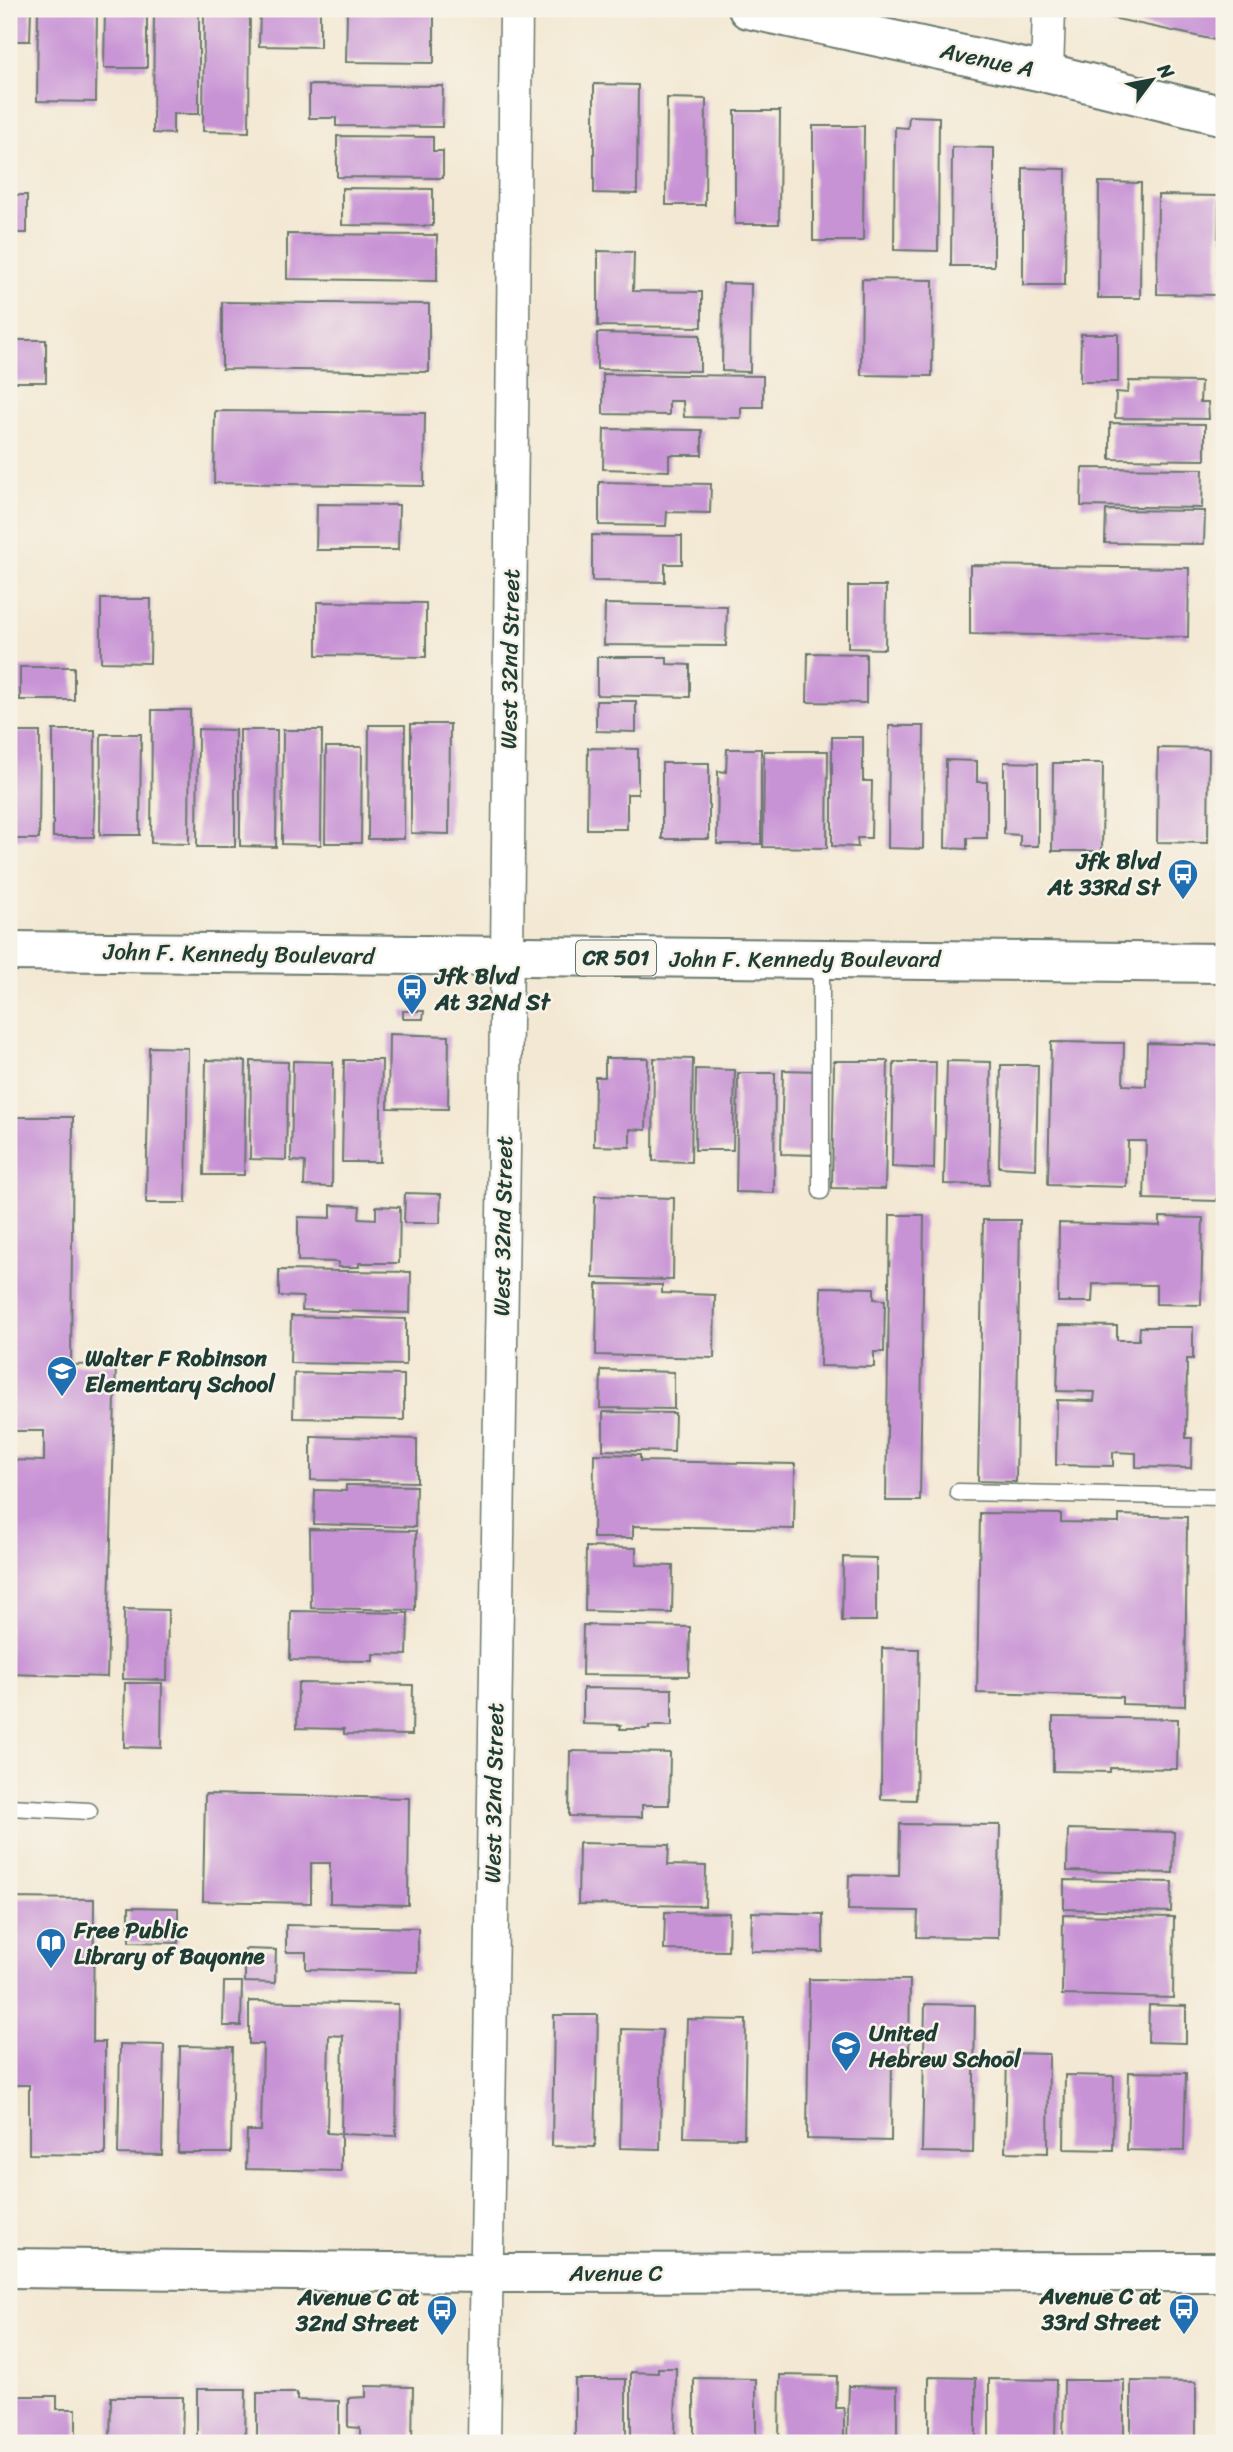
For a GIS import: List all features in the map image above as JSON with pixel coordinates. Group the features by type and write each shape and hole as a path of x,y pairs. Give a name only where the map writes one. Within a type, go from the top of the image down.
{"main road":[{"name":"Avenue A","path":"748,9 1047,73 1224,116"},
{"name":"John F. Kennedy Boulevard","path":"9,951 1224,963"},
{"name":"Avenue C","path":"9,2268 487,2273 1224,2272"}],"street":[{"name":"West 32nd Street","path":"484,2443 507,957 516,9"},
{"path":"1047,73 1049,9"}],"lane":[{"path":"821,960 821,1191"},
{"path":"958,1492 1224,1497"},
{"path":"9,1807 89,1811"}],"building":[{"path":"9,9 31,9 30,41 9,41"},
{"path":"38,9 97,9 96,102 37,101"},
{"path":"105,9 147,9 147,68 104,68"},
{"path":"154,9 199,9 199,114 173,114 173,134 153,133"},
{"path":"204,9 250,9 249,132 203,131"},
{"path":"260,9 320,9 320,47 259,46"},
{"path":"347,9 434,10 434,63 346,62"},
{"path":"1084,9 1224,9 1224,42 1084,12"},
{"path":"594,84 638,85 637,194 594,193"},
{"path":"309,85 443,86 442,127 336,126 336,118 309,118"},
{"path":"667,98 706,99 705,205 666,205"},
{"path":"735,111 780,111 779,224 735,224"},
{"path":"909,116 939,117 938,251 894,250 895,127 908,128"},
{"path":"813,126 864,126 863,241 813,241"},
{"path":"337,136 433,137 433,151 443,151 443,178 337,177"},
{"path":"952,147 994,148 994,266 951,266"},
{"path":"1023,168 1066,169 1065,285 1023,285"},
{"path":"1099,182 1141,183 1140,298 1098,298"},
{"path":"342,188 433,189 433,226 342,225"},
{"path":"9,195 27,195 27,233 9,233"},
{"path":"1158,195 1219,196 1217,295 1157,294"},
{"path":"287,234 437,235 437,281 287,279"},
{"path":"598,251 634,252 633,291 702,292 702,327 598,326"},
{"path":"862,279 933,280 932,376 861,375"},
{"path":"723,283 751,284 750,372 722,371"},
{"path":"222,302 429,304 429,372 222,369"},
{"path":"597,333 700,335 700,371 597,369"},
{"path":"1081,334 1118,334 1118,382 1080,382"},
{"path":"9,340 46,340 46,382 9,382"},
{"path":"603,374 763,376 763,407 741,407 741,418 684,417 683,401 669,401 669,415 603,414"},
{"path":"1129,381 1201,382 1200,402 1208,402 1209,419 1115,418 1116,392 1128,393"},
{"path":"215,411 425,413 424,486 214,483"},
{"path":"1110,423 1205,424 1205,460 1110,459"},
{"path":"604,429 702,430 702,455 669,455 669,471 603,469"},
{"path":"1082,468 1203,469 1202,508 1081,506"},
{"path":"599,482 711,484 710,513 667,512 666,526 599,525"},
{"path":"317,504 399,505 398,550 316,550"},
{"path":"1106,510 1205,511 1204,544 1105,543"},
{"path":"592,535 682,536 682,564 665,564 665,582 592,581"},
{"path":"970,565 1189,568 1188,637 970,634"},
{"path":"848,586 886,586 885,649 848,648"},
{"path":"101,599 151,599 150,663 101,662"},
{"path":"317,602 426,603 426,657 317,655"},
{"path":"605,604 727,606 726,646 604,645"},
{"path":"808,653 866,654 866,703 807,702"},
{"path":"597,657 667,657 667,664 690,665 690,697 597,695"},
{"path":"20,667 74,667 74,700 20,700"},
{"path":"596,701 636,701 636,732 596,731"},
{"path":"152,710 190,710 189,844 151,843"},
{"path":"411,724 450,724 449,834 411,833"},
{"path":"369,725 405,725 404,839 368,839"},
{"path":"889,726 924,726 923,849 888,848"},
{"path":"198,729 235,730 235,847 197,847"},
{"path":"53,730 95,730 94,837 53,837"},
{"path":"240,730 277,730 276,847 240,846"},
{"path":"283,730 322,730 321,845 282,844"},
{"path":"9,732 40,732 39,839 9,839"},
{"path":"101,734 141,734 140,835 100,835"},
{"path":"832,737 863,737 863,781 872,781 871,838 857,838 858,847 832,846"},
{"path":"326,747 362,747 361,843 325,843"},
{"path":"588,748 638,749 638,794 627,794 627,829 587,829"},
{"path":"1158,748 1209,749 1208,843 1157,842"},
{"path":"727,749 761,749 761,844 717,844 718,771 726,772"},
{"path":"764,751 828,751 827,848 763,847"},
{"path":"946,760 977,761 977,782 987,782 987,838 967,838 967,849 945,848"},
{"path":"1004,762 1038,763 1038,846 1020,846 1020,835 1004,834"},
{"path":"662,763 709,763 709,839 662,839"},
{"path":"1053,763 1103,763 1102,851 1052,851"},
{"path":"403,1011 424,1011 423,1019 403,1019"},
{"path":"389,1034 449,1036 448,1109 388,1108"},
{"path":"1051,1042 1124,1043 1123,1085 1146,1086 1147,1043 1220,1045 1217,1201 1144,1199 1146,1141 1128,1141 1127,1187 1048,1185"},
{"path":"149,1047 188,1048 186,1203 146,1203"},
{"path":"605,1058 648,1058 646,1130 630,1129 630,1147 594,1146 595,1077 605,1077"},
{"path":"654,1058 693,1059 691,1162 653,1161"},
{"path":"206,1060 246,1061 244,1175 204,1175"},
{"path":"344,1060 382,1060 380,1162 342,1162"},
{"path":"251,1061 288,1062 286,1160 250,1159"},
{"path":"293,1061 333,1062 332,1187 304,1186 305,1162 291,1161"},
{"path":"834,1061 888,1061 885,1189 832,1188"},
{"path":"947,1061 991,1062 989,1185 944,1184"},
{"path":"894,1062 936,1062 934,1169 892,1167"},
{"path":"1001,1065 1038,1065 1036,1169 999,1167"},
{"path":"696,1069 735,1070 733,1150 695,1150"},
{"path":"783,1070 819,1071 818,1155 781,1154"},
{"path":"738,1073 775,1073 774,1193 736,1192"},
{"name":"Walter F Robinson Elementary School","path":"9,1117 73,1117 71,1365 116,1364 107,1677 9,1674 9,1460 44,1461 44,1431 9,1431"},
{"path":"405,1193 441,1194 440,1223 404,1223"},
{"path":"595,1196 674,1198 673,1280 593,1278"},
{"path":"331,1205 360,1206 359,1218 376,1219 376,1206 400,1207 399,1263 359,1263 359,1267 338,1267 338,1262 298,1261 298,1217 331,1218"},
{"path":"890,1215 924,1215 920,1501 886,1501"},
{"path":"1160,1217 1203,1218 1201,1305 1156,1304 1156,1285 1093,1284 1092,1302 1058,1302 1059,1223 1160,1226"},
{"path":"983,1220 1020,1220 1016,1482 978,1481"},
{"path":"279,1270 411,1272 410,1313 302,1310 303,1297 279,1296"},
{"path":"597,1284 662,1285 662,1293 715,1295 714,1358 596,1355"},
{"path":"821,1287 874,1288 874,1299 885,1300 884,1352 874,1352 874,1367 820,1366"},
{"path":"291,1316 406,1319 406,1365 290,1363"},
{"path":"1059,1325 1117,1326 1117,1340 1139,1340 1140,1327 1193,1327 1193,1359 1187,1359 1186,1438 1192,1438 1191,1468 1136,1467 1136,1453 1113,1452 1113,1466 1056,1465 1057,1400 1094,1401 1095,1392 1057,1391"},
{"path":"601,1370 674,1372 674,1409 600,1408"},
{"path":"294,1373 404,1375 404,1420 293,1418"},
{"path":"603,1412 675,1413 674,1452 603,1450"},
{"path":"311,1436 417,1439 417,1482 311,1480"},
{"path":"594,1454 640,1455 640,1461 795,1464 794,1529 633,1526 633,1538 593,1538"},
{"path":"346,1485 416,1486 415,1527 314,1524 315,1490 346,1491"},
{"path":"980,1513 1061,1514 1061,1522 1119,1523 1119,1515 1187,1517 1185,1706 1122,1704 1122,1697 977,1693"},
{"path":"310,1529 416,1531 415,1610 311,1608"},
{"path":"586,1547 636,1548 636,1565 673,1566 672,1613 585,1611"},
{"path":"843,1557 876,1558 876,1621 842,1621"},
{"path":"124,1609 168,1610 167,1680 123,1679"},
{"path":"291,1611 408,1613 407,1655 373,1654 373,1661 290,1660"},
{"path":"583,1625 690,1627 689,1676 582,1675"},
{"path":"882,1648 919,1649 916,1800 881,1799"},
{"path":"125,1683 162,1683 161,1748 124,1747"},
{"path":"298,1683 413,1685 412,1735 344,1734 344,1729 297,1728"},
{"path":"583,1688 672,1689 672,1726 620,1729 621,1725 583,1724"},
{"path":"1053,1717 1178,1719 1177,1769 1053,1771"},
{"path":"570,1751 670,1753 669,1805 642,1805 642,1817 569,1816"},
{"path":"205,1794 409,1798 408,1905 330,1903 330,1863 311,1863 311,1903 203,1901"},
{"path":"900,1824 1000,1825 998,1938 917,1937 918,1911 848,1910 849,1875 899,1876"},
{"path":"1068,1829 1174,1832 1173,1873 1067,1871"},
{"path":"579,1843 669,1845 668,1865 706,1866 705,1906 578,1904"},
{"path":"1064,1880 1172,1882 1171,1912 1064,1909"},
{"name":"Free Public Library of Bayonne","path":"9,1898 94,1899 93,2042 105,2042 105,2155 29,2154 29,2085 9,2085"},
{"path":"129,1907 178,1908 178,1943 129,1942"},
{"path":"665,1912 729,1913 728,1951 664,1950"},
{"path":"752,1912 823,1914 823,1952 751,1951"},
{"path":"1063,1915 1174,1917 1173,1998 1062,1995"},
{"path":"286,1925 418,1928 418,1972 306,1969 306,1952 286,1952"},
{"path":"245,1949 276,1950 275,1983 245,1982"},
{"path":"809,1979 910,1980 909,2057 892,2057 891,2141 807,2139"},
{"path":"224,1982 242,1982 241,2026 223,2026"},
{"path":"249,2001 398,2004 396,2136 341,2134 341,2171 246,2169 247,2131 261,2131 263,2044 249,2044","holes":["329,2035 343,2036 341,2134 327,2133"]},
{"path":"925,2004 975,2005 973,2153 922,2152"},
{"path":"1149,2005 1186,2006 1186,2043 1148,2042"},
{"path":"554,2015 598,2015 595,2147 552,2146"},
{"path":"687,2019 746,2020 744,2138 684,2137"},
{"path":"622,2029 662,2030 660,2149 620,2148"},
{"path":"120,2044 164,2045 162,2155 118,2154"},
{"path":"180,2046 233,2047 231,2153 178,2153"},
{"path":"1007,2053 1049,2054 1048,2153 1005,2152"},
{"path":"1129,2072 1186,2073 1184,2151 1127,2150"},
{"path":"1065,2075 1114,2076 1113,2150 1064,2149"},
{"path":"658,2368 676,2368 675,2443 631,2443 631,2372 658,2373"},
{"path":"780,2375 837,2376 836,2408 844,2408 844,2443 779,2443"},
{"path":"929,2377 976,2378 976,2443 929,2443"},
{"path":"694,2378 756,2379 756,2443 694,2443"},
{"path":"575,2379 626,2379 626,2443 575,2443"},
{"path":"989,2379 1056,2380 1055,2443 989,2443"},
{"path":"1064,2380 1124,2380 1124,2443 1063,2443"},
{"path":"1131,2381 1196,2382 1196,2443 1131,2443"},
{"path":"366,2386 413,2387 412,2443 360,2443 360,2428 348,2427 348,2398 366,2397"},
{"path":"849,2386 897,2387 897,2443 847,2443"},
{"path":"197,2389 246,2389 245,2443 197,2443"},
{"path":"257,2393 297,2393 297,2400 339,2401 339,2438 304,2438 304,2443 257,2443"},
{"path":"9,2396 57,2396 57,2409 76,2409 76,2443 9,2443"},
{"path":"111,2397 183,2397 182,2443 110,2443"}],"place":[{"name":"Jfk Blvd At 33Rd St","path":"1183,901"},
{"name":"Jfk Blvd At 32Nd St","path":"412,1016"},
{"name":"Walter F Robinson Elementary School","path":"62,1398"},
{"name":"Free Public Library of Bayonne","path":"51,1970"},
{"name":"United Hebrew School","path":"846,2073"},
{"name":"Avenue C at 33rd Street","path":"1184,2336"},
{"name":"Avenue C at 32nd Street","path":"442,2337"}]}
